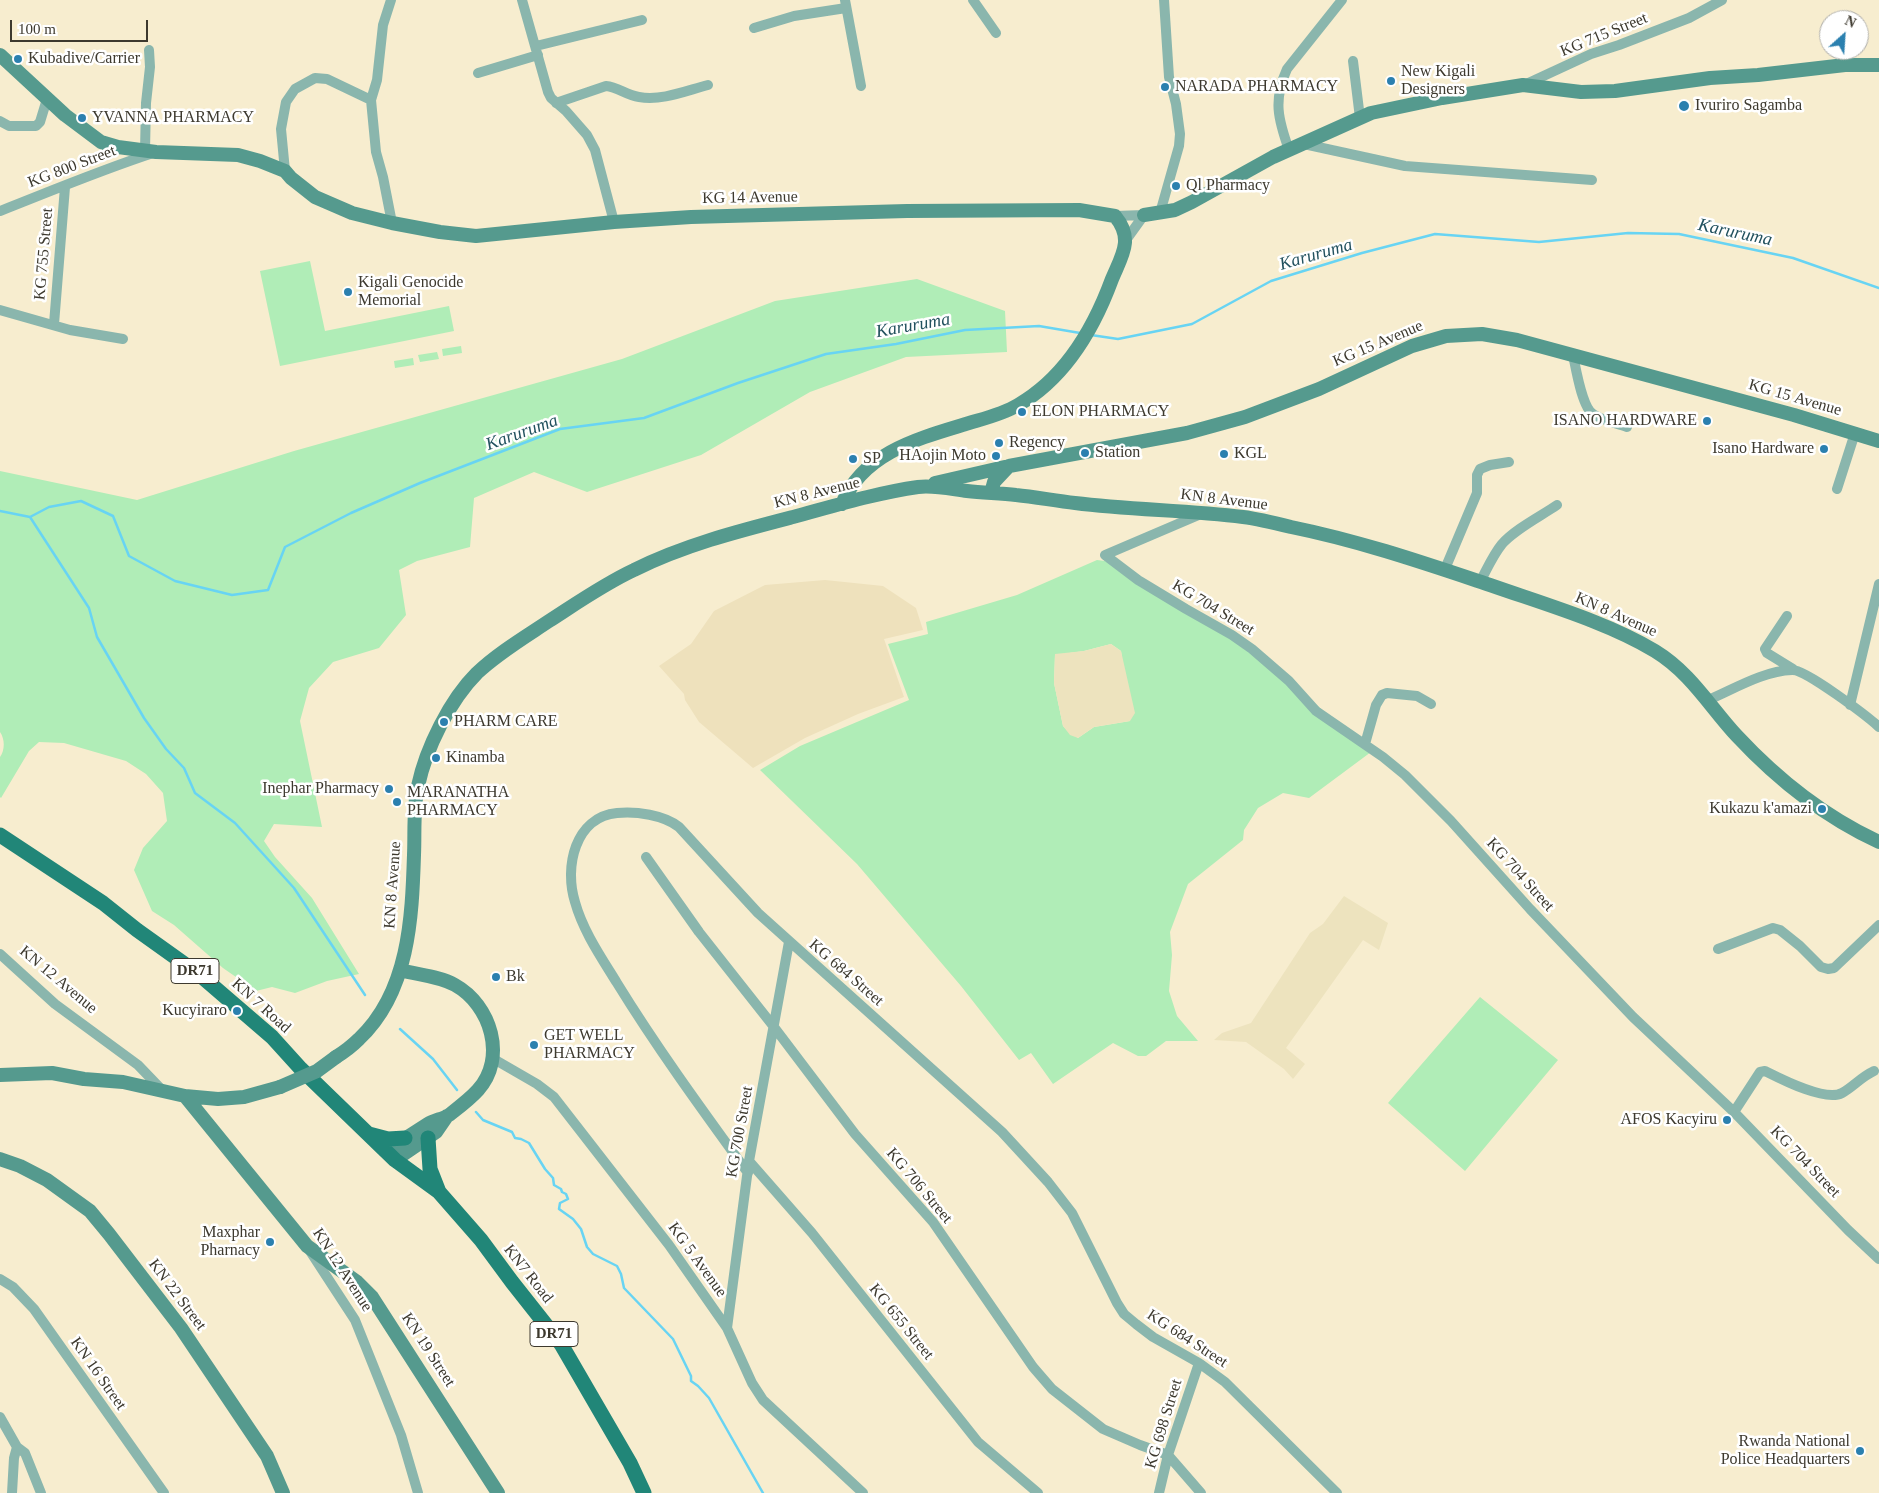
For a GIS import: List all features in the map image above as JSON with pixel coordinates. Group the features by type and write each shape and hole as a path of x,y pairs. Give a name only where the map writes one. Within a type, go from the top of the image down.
{"main road":[{"name":"KG 14 Avenue","path":"0,55 65,116 101,142 118,147 150,151 238,156 260,161 284,171 316,197 352,212 392,223 476,236 614,222 691,217 1079,210 1115,216"},
{"path":"1144,215 1175,210 1273,156 1371,113 1442,98 1523,85 1581,92 1615,90 1702,78 1758,76 1845,66 1879,65"},
{"path":"842,504 854,480 888,452 949,429 1012,409 1046,384 1061,370 1079,347 1109,289 1122,256 1126,240 1125,231 1115,216"},
{"name":"KG 15 Avenue","path":"924,486 985,471 1186,433 1245,417 1310,392 1412,346 1446,336 1482,334 1517,340 1573,355 1879,441"},
{"path":"991,493 994,482 1006,468"},
{"path":"1006,468 1013,494"},
{"path":"974,492 985,471"},
{"name":"KN 8 Avenue","path":"0,1075 52,1073 84,1079 123,1082 185,1096 218,1099 244,1097 280,1087 317,1071 357,1042 368,1030 388,998 400,970 411,919 415,806 418,782 430,746 441,724 460,694 477,674 514,644 588,595 631,571 672,553 756,526 924,486 1013,494 1077,503 1245,517 1378,547 1558,608 1654,650 1678,667 1708,700 1733,732 1766,766 1790,787 1851,828 1879,842"},
{"name":"KN 7 Road","path":"0,836 103,903 136,930 200,975 272,1037 301,1069 390,1156"},
{"path":"390,1156 405,1138 430,1123 447,1116 478,1090 488,1072 492,1058 493,1041 488,1020 476,1002 464,990 453,984 400,970"},
{"name":"KN 12 Avenue","path":"185,1096 307,1246"},
{"path":"206,1124 212,1107 218,1099"},
{"path":"390,1156 428,1138 447,1116"},
{"path":"368,1134 388,1139 405,1138"},
{"path":"428,1138 430,1169 439,1192"},
{"name":"KN7 Road","path":"390,1156 439,1192 481,1240 561,1344 630,1462 644,1493"},
{"name":"KN 22 Street","path":"0,1159 20,1166 47,1180 90,1211 110,1234 181,1328 267,1456 283,1493"},
{"name":"KN 19 Street","path":"307,1246 357,1282 372,1297 498,1493"}],"street":[{"path":"388,0 377,80 371,100 376,152 392,223"},
{"path":"522,0 548,92 556,104 566,111 587,135 595,150 614,222"},
{"path":"973,0 996,33"},
{"path":"1289,150 1279,121 1278,108 1282,81 1287,69 1342,0"},
{"name":"KG 715 Street","path":"1523,85 1591,54 1689,18 1722,0"},
{"path":"1160,212 1179,146 1180,134 1176,104 1169,77 1166,23 1162,1"},
{"path":"754,28 845,4 862,86"},
{"path":"478,72 537,50 642,20"},
{"path":"149,50 150,67 146,103 150,151"},
{"path":"1353,61 1360,118"},
{"path":"284,171 281,129 286,102 295,89 316,78 327,79 371,100"},
{"path":"556,104 606,86 613,87 627,95 657,98 708,85"},
{"path":"0,121 9,126 36,126 40,122 47,99"},
{"path":"1304,144 1405,166 1592,180"},
{"name":"KG 800 Street","path":"0,211 65,187 150,151"},
{"name":"KG 755 Street","path":"54,324 65,187"},
{"path":"1115,216 1144,215"},
{"path":"1126,240 1144,215"},
{"path":"0,310 90,335 123,339"},
{"path":"1573,355 1585,403 1589,411 1627,427"},
{"path":"1837,489 1855,434"},
{"path":"1444,569 1477,494 1477,475 1480,469 1490,465 1509,462"},
{"path":"1480,582 1494,555 1504,542 1532,520 1557,505"},
{"name":"KG 704 Street","path":"1201,514 1105,554 1138,580 1232,635 1252,649 1289,682 1316,712 1365,744 1418,788 1452,821 1530,909 1633,1017 1734,1112 1848,1230 1879,1259"},
{"path":"1850,705 1879,584"},
{"path":"1787,616 1765,648 1767,653 1862,712 1879,727"},
{"path":"1708,700 1758,678 1779,671 1793,669"},
{"path":"1365,744 1376,705 1382,695 1387,693 1417,696 1431,704"},
{"name":"KG 684 Street","path":"748,1173 639,1019 593,944 578,911 572,890 571,872 576,844 587,826 609,814 635,813 670,820 679,827 758,913 1002,1132 1048,1182 1072,1213 1124,1314 1154,1337 1199,1363 1233,1389 1337,1493"},
{"name":"KG 706 Street","path":"646,857 699,932 855,1134 933,1222 1033,1367 1052,1389 1103,1429 1140,1446 1168,1455"},
{"path":"1718,948 1773,928 1780,930 1821,966 1828,969 1834,968 1879,925"},
{"name":"KG 700 Street","path":"727,1328 749,1161 789,942"},
{"name":"KN 12 Avenue","path":"0,954 55,1004 138,1065 162,1090"},
{"name":"KG 5 Avenue","path":"492,1058 537,1084 554,1097 669,1245 727,1328 752,1383 763,1400 862,1493"},
{"path":"1734,1112 1760,1072 1765,1071 1799,1088 1833,1095 1842,1093 1861,1078 1874,1071"},
{"name":"KG 655 Street","path":"749,1161 812,1233 978,1442 1038,1493"},
{"name":"KN 12 Avenue","path":"307,1246 355,1320 401,1435 418,1493"},
{"name":"KN 16 Street","path":"0,1279 13,1287 34,1309 164,1493"},
{"name":"KG 698 Street","path":"1159,1493 1168,1455 1199,1363"},
{"path":"0,1418 17,1447 25,1453 41,1493"},
{"path":"12,1493 14,1458 17,1447"},
{"path":"1168,1455 1201,1493"}],"shaded area":[{"path":"825,580 883,586 916,608 923,630 884,639 904,697 858,714 805,738 753,768 699,722 685,700 684,694 659,666 691,644 714,611 765,585"}],"green space":[{"path":"310,261 325,331 449,306 454,331 280,366 260,271"},
{"path":"917,279 1005,311 1007,352 906,357 810,392 701,455 587,492 534,472 474,498 470,547 417,561 399,570 406,615 379,648 333,662 309,688 300,721 322,827 274,824 264,841 275,857 312,898 359,974 327,981 295,993 272,987 256,991 223,968 174,925 152,911 134,870 143,848 167,821 163,793 146,774 126,761 64,743 39,742 29,751 0,797 0,757 4,744 0,732 0,471 137,500 294,451 622,359 775,301"},
{"path":"461,346 462,353 443,356 442,349"},
{"path":"437,352 439,359 420,362 418,355"},
{"path":"413,358 414,365 395,368 394,361"},
{"path":"1097,560 1105,561 1168,599 1230,630 1371,752 1309,798 1283,793 1258,808 1244,830 1243,840 1188,884 1170,932 1172,955 1169,991 1177,1016 1198,1041 1166,1041 1146,1056 1138,1056 1113,1043 1053,1084 1031,1053 1019,1060 961,986 857,864 760,770 800,746 909,700 888,644 928,634 926,622 1017,595","holes":["1111,644 1121,651 1130,721 1094,727 1078,738 1063,726 1054,683 1055,655 1084,651"]},
{"path":"1480,997 1558,1060 1465,1171 1388,1103"}],"sand":[{"path":"1111,644 1121,651 1135,713 1130,721 1094,727 1078,738 1070,735 1063,726 1054,683 1055,654 1084,651"},
{"path":"1344,896 1388,923 1379,950 1363,940 1286,1048 1305,1064 1293,1079 1284,1069 1246,1042 1214,1040 1222,1033 1251,1023 1310,933 1323,924"}],"waterway":[{"name":"Karuruma","path":"1091,335 1118,339 1192,324 1271,281 1362,253 1435,234 1539,242 1628,233 1679,234 1793,258 1879,288"},
{"name":"Karuruma","path":"30,517 49,507 81,501 113,516 129,556 175,581 232,595 268,590 285,547 351,513 420,483 560,429 644,418 738,383 826,354 896,344 965,330 1039,326 1080,333"},
{"path":"0,511 30,517 89,608 97,637 144,718 166,749 184,768 195,793 235,823 294,888 365,995"},
{"path":"400,1029 433,1059 457,1090"},
{"path":"476,1112 483,1120 512,1132 515,1138 529,1143 545,1169 553,1178 554,1185 566,1194 568,1199 560,1203 559,1209 573,1219 581,1229 587,1247 593,1254 617,1266 624,1288 673,1339 691,1376 691,1381 709,1398 763,1493"}],"place":[{"name":"Kubadive/Carrier","path":"18,59"},
{"name":"New Kigali Designers","path":"1391,81"},
{"name":"NARADA PHARMACY","path":"1165,87"},
{"name":"Ivuriro Sagamba","path":"1684,106"},
{"name":"YVANNA PHARMACY","path":"82,118"},
{"name":"Ql Pharmacy","path":"1176,186"},
{"name":"Kigali Genocide Memorial","path":"348,292"},
{"name":"ELON PHARMACY","path":"1022,412"},
{"name":"ISANO HARDWARE","path":"1707,421"},
{"name":"Regency","path":"999,443"},
{"name":"Isano Hardware","path":"1824,449"},
{"name":"Station","path":"1085,453"},
{"name":"KGL","path":"1224,454"},
{"name":"HAojin Moto","path":"996,456"},
{"name":"SP","path":"853,459"},
{"name":"PHARM CARE","path":"444,722"},
{"name":"Kinamba","path":"436,758"},
{"name":"Inephar Pharmacy","path":"389,789"},
{"name":"MARANATHA PHARMACY","path":"397,802"},
{"name":"Kukazu k'amazi","path":"1822,809"},
{"name":"Bk","path":"496,977"},
{"name":"Kucyiraro","path":"237,1011"},
{"name":"GET WELL PHARMACY","path":"534,1045"},
{"name":"AFOS Kacyiru","path":"1727,1120"},
{"name":"Maxphar Pharnacy","path":"270,1242"},
{"name":"Rwanda National Police Headquarters","path":"1860,1451"}]}
